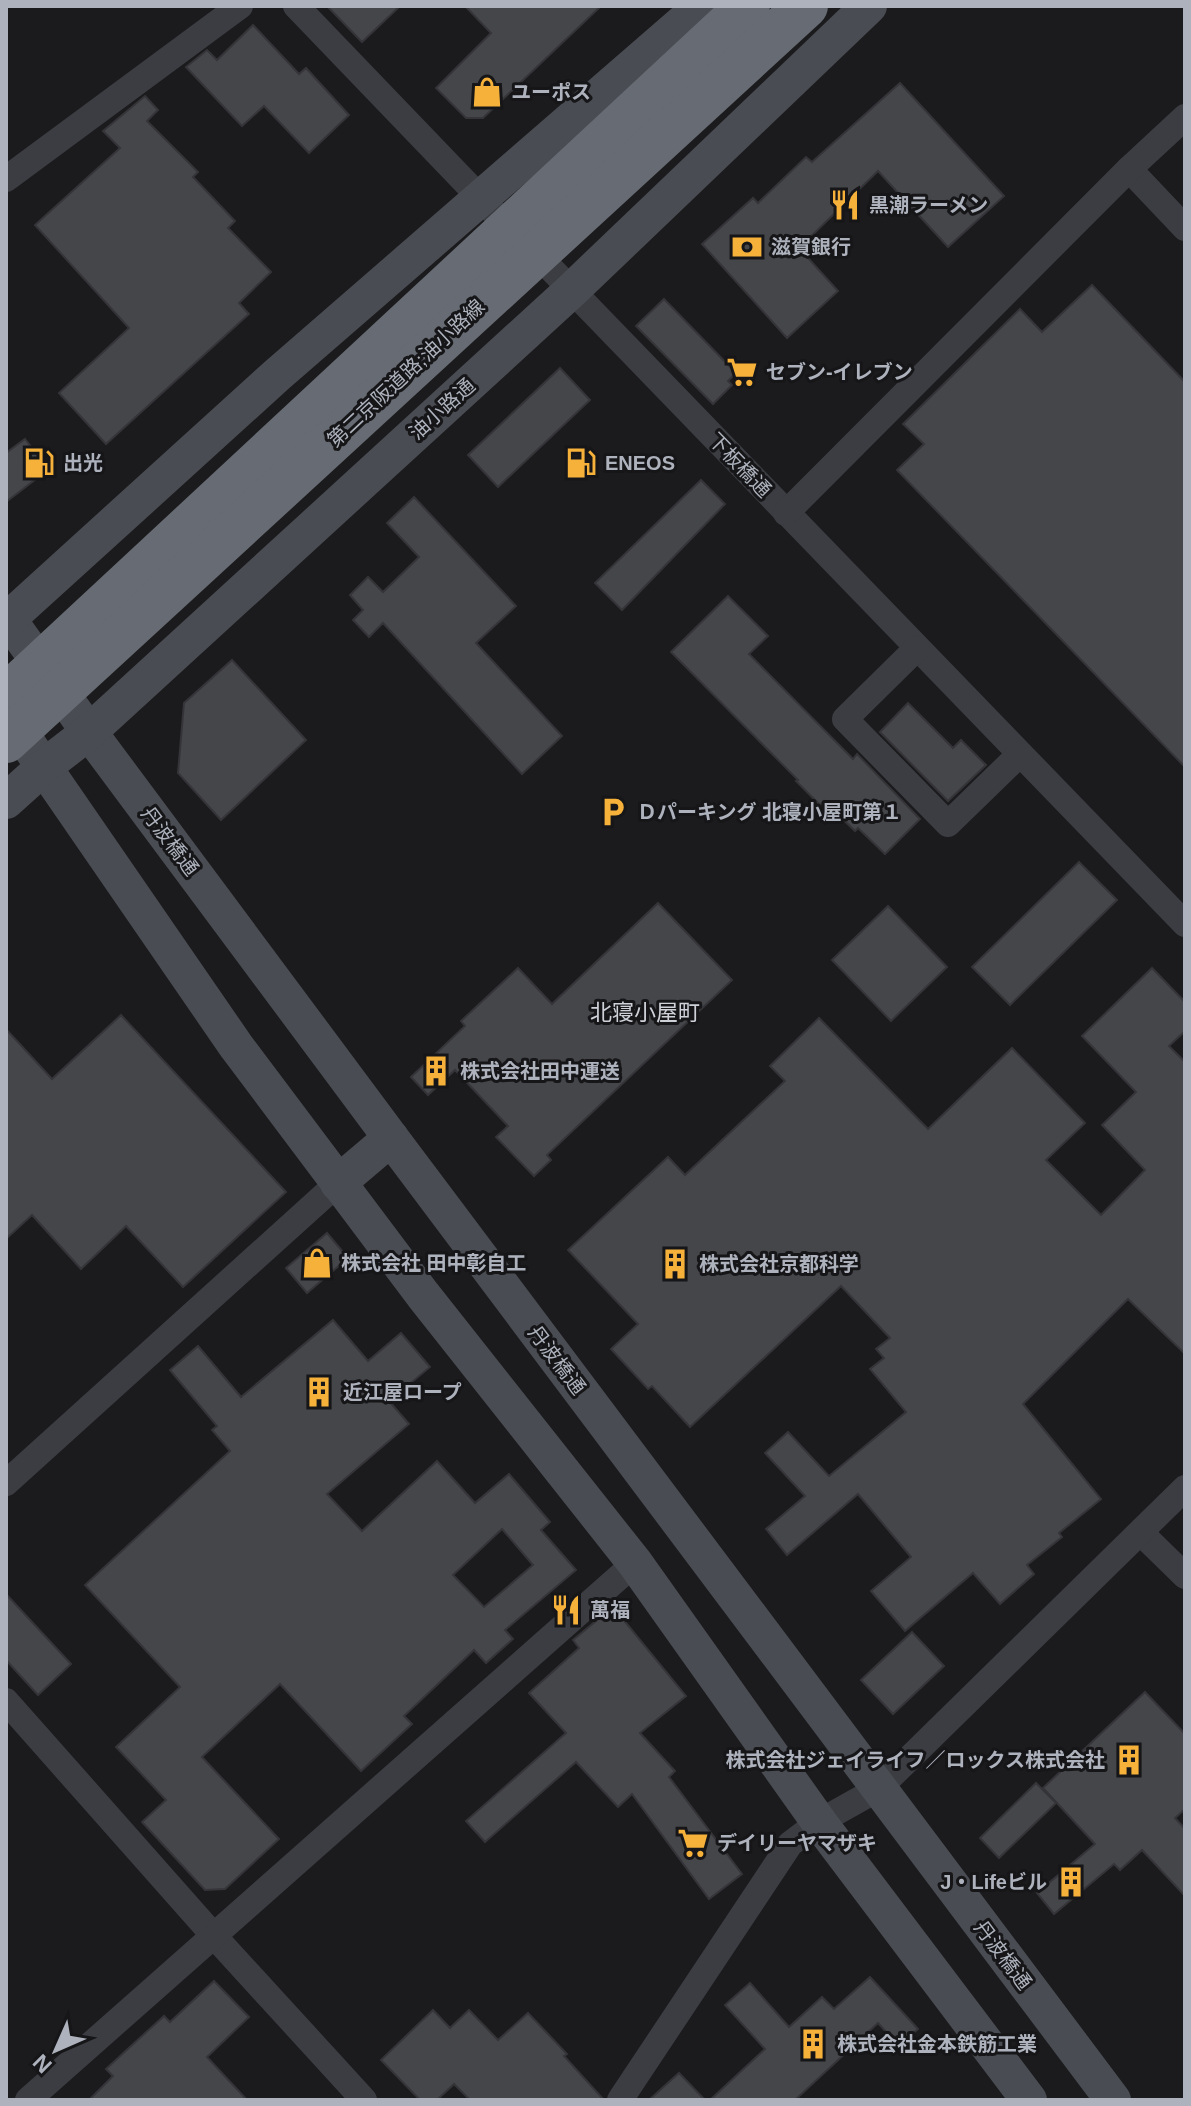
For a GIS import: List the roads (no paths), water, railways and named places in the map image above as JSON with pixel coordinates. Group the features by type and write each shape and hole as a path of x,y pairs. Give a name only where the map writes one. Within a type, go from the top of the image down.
{"highway":[{"name":"第二京阪道路;油小路線","path":"6,696 748,6"},
{"name":"第二京阪道路;油小路線","path":"6,741 806,6"}],"street":[{"path":"6,179 240,6"},
{"name":"下板橋通","path":"296,6 1185,924"},
{"path":"7,619 277,375 702,6"},
{"name":"油小路通","path":"6,801 89,732 572,290 869,6"},
{"path":"786,513 1129,169 1185,117"},
{"path":"1129,169 1185,228"},
{"name":"丹波橋通","path":"7,619 391,1138 1113,2100"},
{"path":"917,648 845,719 855,730 948,824 1020,754"},
{"path":"6,712 236,1046 423,1295 635,1563 819,1822 1029,2100"},
{"path":"6,1483 391,1138"},
{"path":"620,2100 790,1844 819,1822 878,1789 1185,1488"},
{"path":"28,2100 635,1563 682,1527"},
{"path":"1141,1533 1185,1576"},
{"path":"6,1701 364,2100"}],"place":[{"name":"ユーポス","path":"487,92"},
{"name":"黒潮ラーメン","path":"845,205"},
{"name":"滋賀銀行","path":"747,247"},
{"name":"セブン-イレブン","path":"742,372"},
{"name":"出光","path":"39,463"},
{"name":"ENEOS","path":"581,463"},
{"name":"Ｄパーキング 北寝小屋町第１","path":"613,812"},
{"name":"株式会社田中運送","path":"436,1071"},
{"name":"株式会社 田中彰自工","path":"317,1263"},
{"name":"株式会社京都科学","path":"675,1264"},
{"name":"近江屋ロープ","path":"319,1392"},
{"name":"萬福","path":"566,1610"},
{"name":"株式会社ジェイライフ／ロックス株式会社","path":"1129,1760"},
{"name":"デイリーヤマザキ","path":"693,1843"},
{"name":"J・Lifeビル","path":"1071,1882"},
{"name":"株式会社金本鉄筋工業","path":"813,2044"}],"district":[{"name":"北寝小屋町","path":"645,1012"}]}
